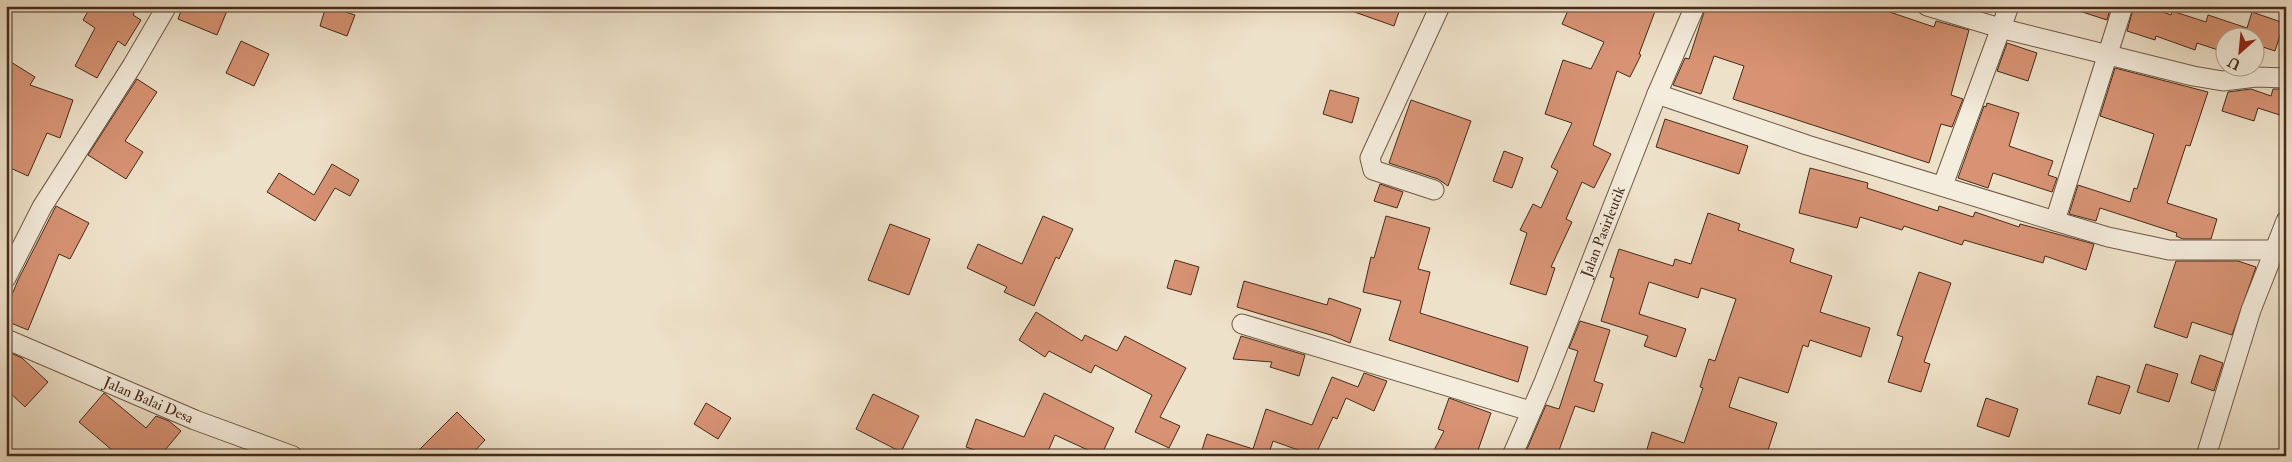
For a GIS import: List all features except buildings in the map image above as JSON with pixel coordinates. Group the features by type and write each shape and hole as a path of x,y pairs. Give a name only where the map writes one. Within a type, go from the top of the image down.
{"street":[{"path":"6,278 42,207 132,66 167,6"},
{"path":"1434,190 1374,170 1370,158 1440,6"},
{"name":"Jalan Pasirleutik","path":"1512,456 1530,410 1544,382 1657,94 1695,6"},
{"path":"1927,6 2000,28 2108,53 2193,76 2223,81 2256,77 2286,78"},
{"path":"1943,185 2008,6"},
{"path":"2055,221 2123,6"},
{"path":"1657,94 1807,145 2108,237 2169,250 2276,250"},
{"path":"2206,456 2251,310 2286,221"},
{"path":"1242,324 1530,410"},
{"name":"Jalan Balai Desa","path":"6,339 196,420 293,456"}]}
